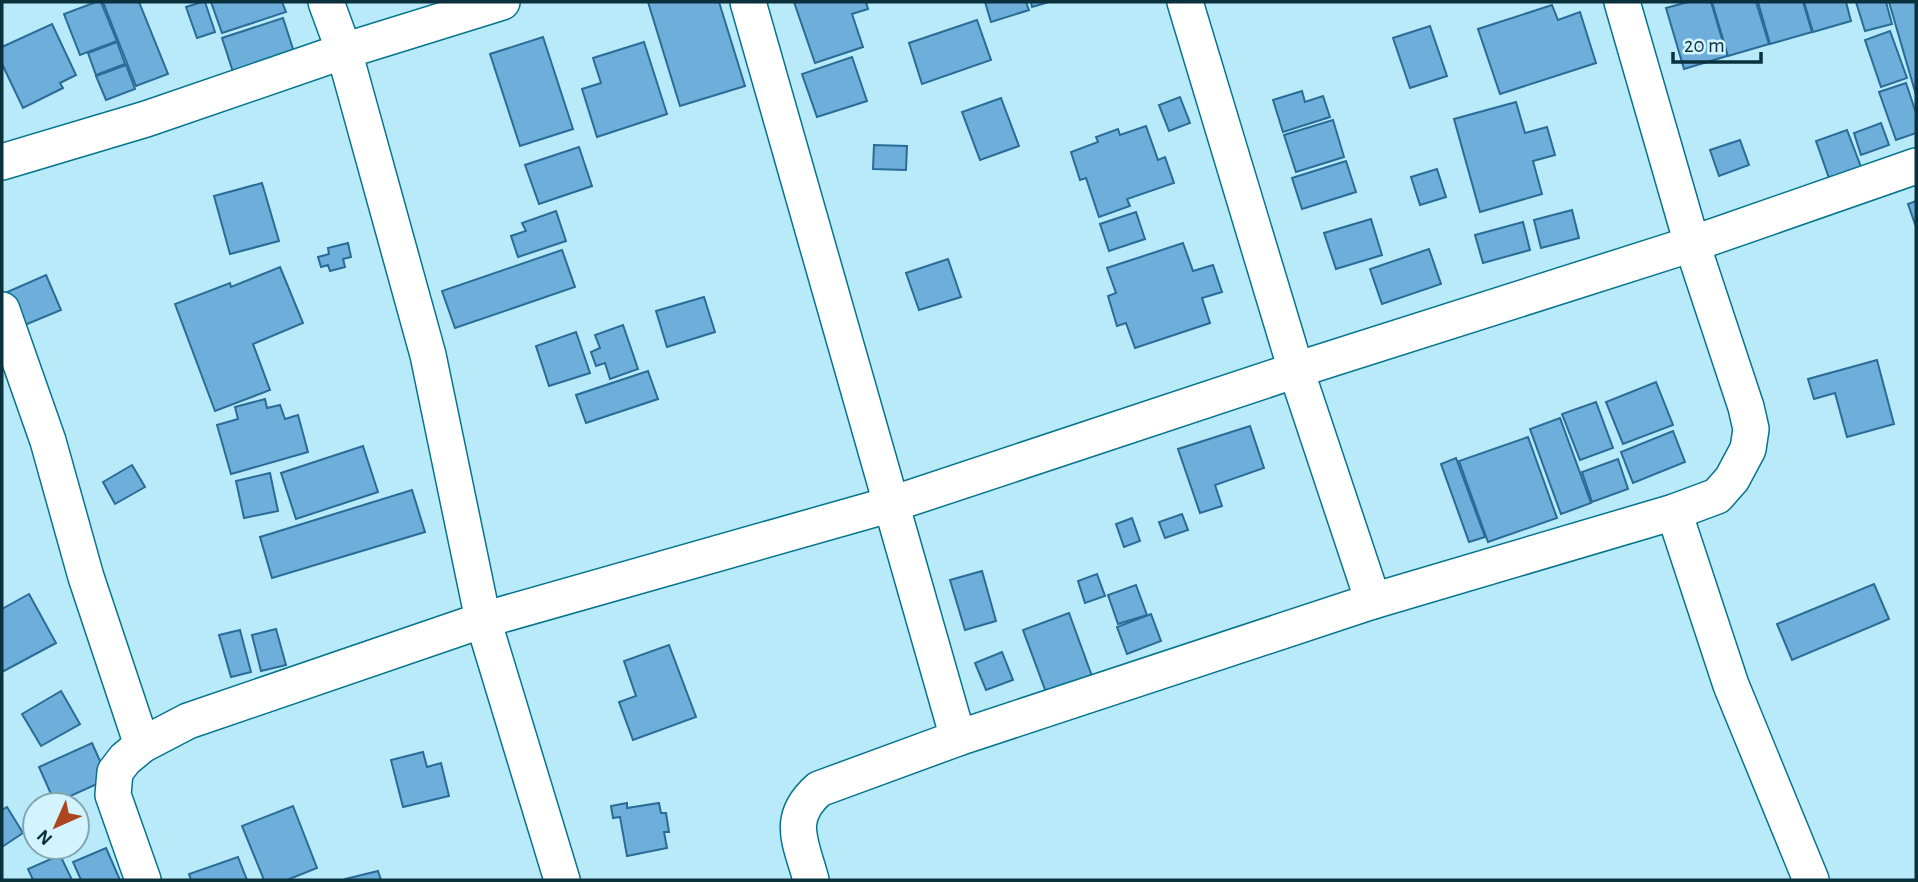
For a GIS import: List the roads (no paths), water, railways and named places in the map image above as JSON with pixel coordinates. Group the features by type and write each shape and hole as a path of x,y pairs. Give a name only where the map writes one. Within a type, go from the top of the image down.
{"street":[{"path":"326,2 345,51 428,355 483,620 562,880"},
{"path":"2,162 146,119 345,51 502,2"},
{"path":"748,2 958,738"},
{"path":"1185,2 1296,370 1373,601"},
{"path":"811,880 797,827 801,810 819,789 958,738 1373,601 1674,512 1717,496 1732,480 1748,449 1751,429 1692,244 1622,2"},
{"path":"144,880 113,795 115,772 125,759 142,746 188,721 483,620 892,504 1296,370 1692,244 1916,166"},
{"path":"2,310 48,441 86,577 142,746"},
{"path":"1674,512 1731,685 1811,880"}]}
